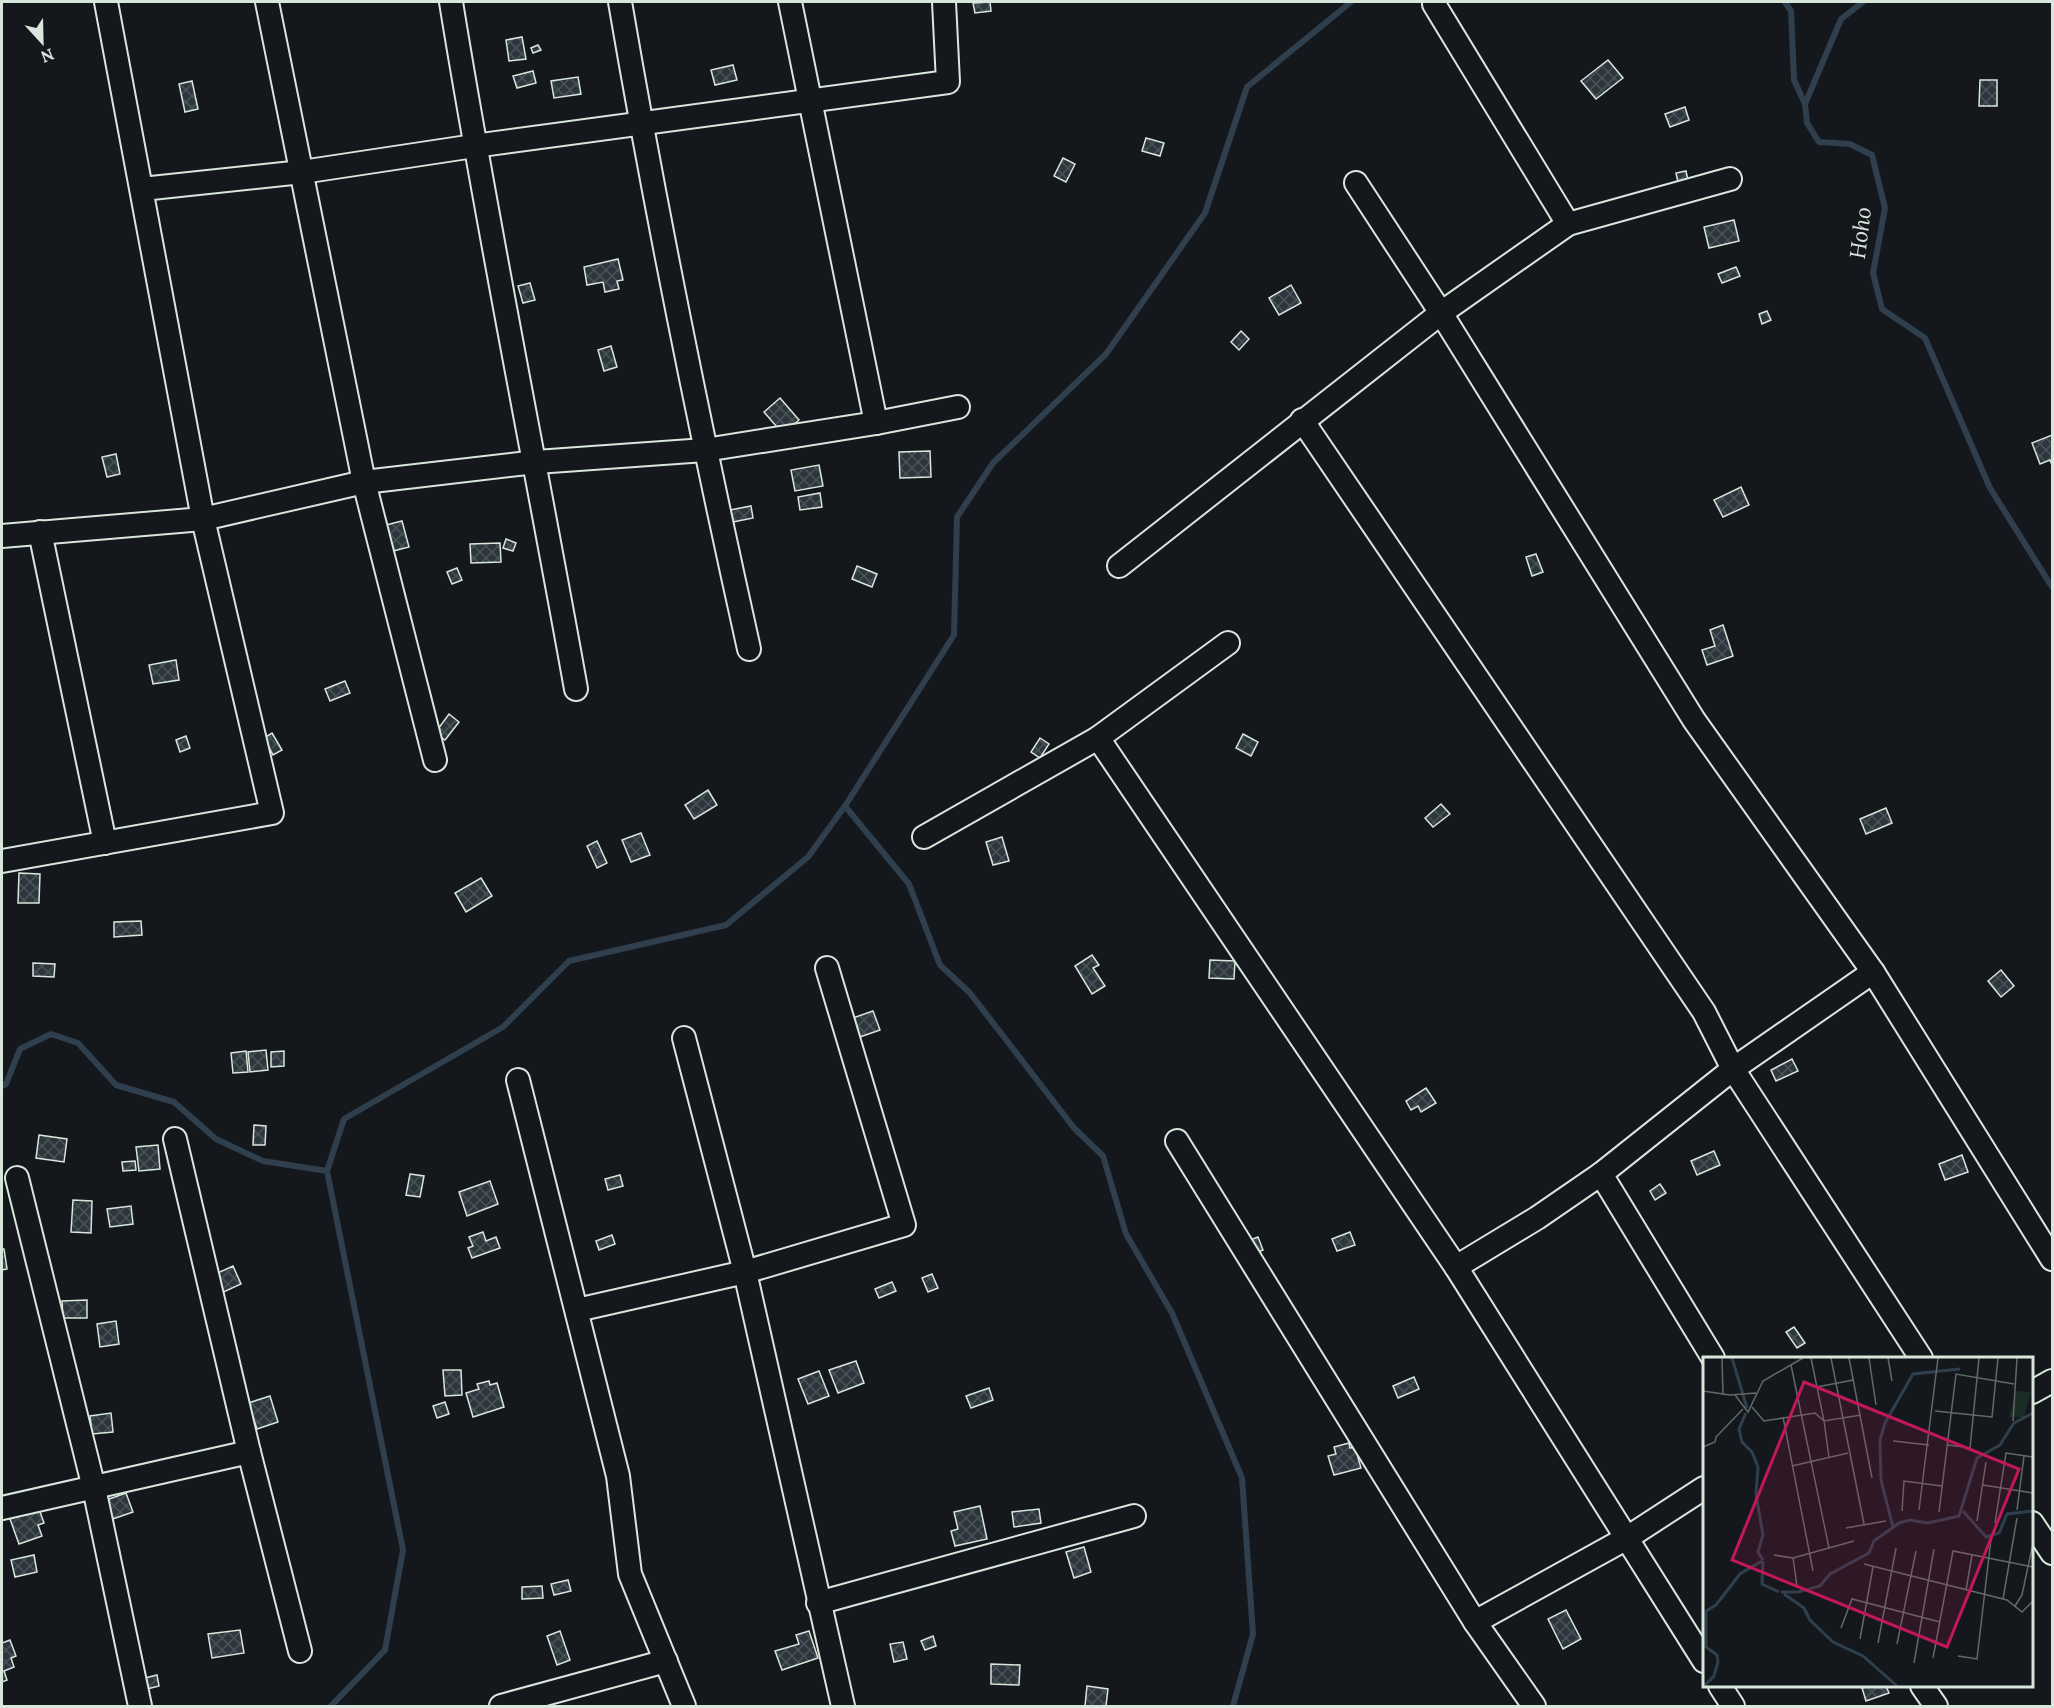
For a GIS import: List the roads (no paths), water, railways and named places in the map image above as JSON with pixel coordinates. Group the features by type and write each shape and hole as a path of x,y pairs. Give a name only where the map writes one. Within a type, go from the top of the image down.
{"street":[{"path":"2,861 272,813 203,519 106,2"},
{"path":"267,2 364,482 435,760"},
{"path":"451,2 474,146 536,462 576,689"},
{"path":"620,2 641,124 705,450 749,649"},
{"path":"790,2 876,423"},
{"path":"142,189 302,172 474,146 948,82 944,2"},
{"path":"1434,4 1568,225"},
{"path":"1119,566 1441,313 1568,225 1730,178"},
{"path":"1356,183 1441,313 1694,720 1873,972 2052,1258"},
{"path":"2,536 203,519 364,482 536,462 705,450 876,423 958,407"},
{"path":"1302,420 1704,1012 1733,1069 1920,1357"},
{"path":"40,532 105,843"},
{"path":"924,837 1098,738 1228,643"},
{"path":"1098,738 1456,1267 1703,1659"},
{"path":"577,1310 746,1272 904,1225 827,968"},
{"path":"1456,1267 1537,1218 1601,1174 1733,1069 1873,972"},
{"path":"684,1038 746,1272 843,1707"},
{"path":"518,1080 618,1476 630,1574 684,1707"},
{"path":"175,1139 249,1452 300,1651"},
{"path":"1177,1141 1475,1622 1533,1707"},
{"path":"1601,1174 1712,1357"},
{"path":"17,1178 94,1488 140,1707"},
{"path":"2033,1391 2052,1381"},
{"path":"2,1508 249,1452"},
{"path":"1475,1622 1627,1538 1703,1489"},
{"path":"818,1603 1134,1516"},
{"path":"2033,1526 2052,1553"},
{"path":"501,1707 666,1661"},
{"path":"1721,1687 1733,1707"},
{"path":"1923,1687 1934,1706"}],"waterway":[{"path":"331,1706 385,1650 403,1550 327,1171 344,1119 503,1027 569,961 726,925 808,857 845,806 954,635 957,517 993,463 1106,354 1205,213 1247,87 1351,2"},
{"path":"1785,2 1791,11 1794,80 1805,104"},
{"name":"Hoho","path":"1863,2 1841,19 1805,104 1807,123 1819,142 1850,144 1872,155 1885,208 1873,273 1882,309 1925,338 1990,488 2052,587"},
{"path":"845,806 909,884 940,965 970,993 1074,1128 1103,1156 1126,1234 1172,1313 1242,1478 1253,1634 1233,1706"},
{"path":"2,1086 6,1084 20,1049 51,1034 78,1043 116,1085 174,1102 216,1139 263,1161 327,1171"}]}
